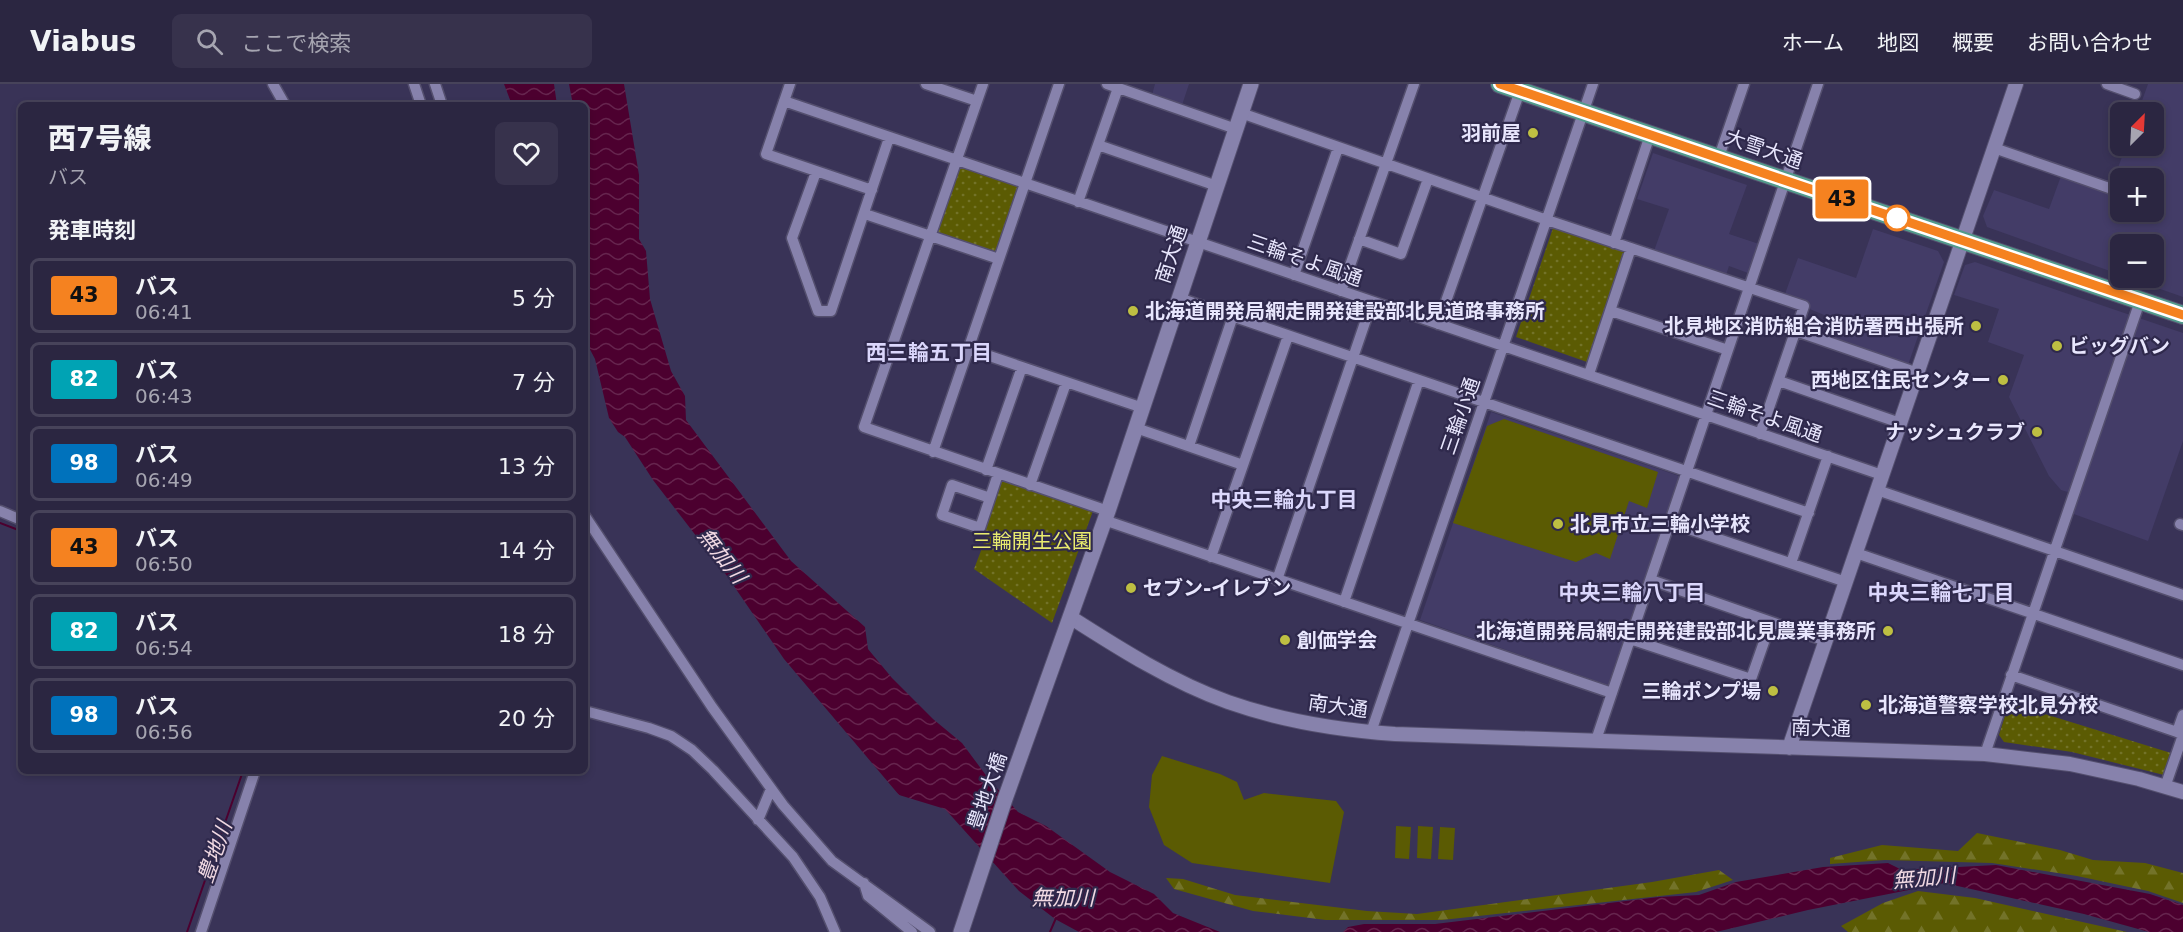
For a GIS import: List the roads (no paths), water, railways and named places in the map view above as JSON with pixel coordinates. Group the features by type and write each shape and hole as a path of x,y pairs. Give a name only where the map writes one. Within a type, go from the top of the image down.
{"highway":[{"name":"大雪大通","path":"1500,84 2183,315"}],"main road":[{"name":"南大通","path":"1070,617 1143,408 1251,84"},
{"name":"豊地大橋","path":"961,932 1070,617"}],"street":[{"path":"273,84 283,102"},
{"path":"414,84 420,102"},
{"path":"435,84 441,102"},
{"path":"790,84 766,154 872,190"},
{"path":"926,84 977,101"},
{"path":"983,84 864,427 1030,485 1210,557 1612,693"},
{"path":"933,452 1059,84"},
{"path":"1107,84 1236,129"},
{"path":"1341,291 1414,84"},
{"name":"三輪小通","path":"1371,732 1593,84"},
{"path":"1719,157 1744,84"},
{"path":"1596,740 1818,84"},
{"path":"1789,748 2016,84"},
{"path":"2107,84 2135,94"},
{"path":"1078,202 1118,88"},
{"path":"1438,324 1520,91"},
{"name":"三輪そよ風通","path":"784,101 1882,475"},
{"path":"1242,113 1482,198 1804,306 1760,434"},
{"path":"1614,243 1650,135"},
{"path":"816,172 792,238 818,311 831,311 889,138"},
{"path":"1098,145 1217,186"},
{"path":"1294,275 1338,148"},
{"path":"1994,148 2110,188"},
{"path":"1359,239 1401,254 1428,179"},
{"path":"865,214 999,259"},
{"path":"1589,374 1632,248"},
{"path":"1179,298 1809,513"},
{"path":"1984,754 2140,301"},
{"path":"1277,580 1372,302"},
{"path":"1611,311 1728,351"},
{"path":"1189,446 1233,316"},
{"path":"1796,331 1918,373"},
{"path":"1210,557 1288,336"},
{"path":"969,349 1143,408"},
{"path":"986,470 1022,367"},
{"path":"1344,602 1419,380"},
{"path":"1779,381 1900,423"},
{"path":"1030,485 1066,383"},
{"path":"1136,428 1243,465"},
{"path":"1791,563 1828,456"},
{"path":"990,498 952,485 942,515 980,528 990,498 998,474"},
{"path":"1877,490 2183,595"},
{"path":"0,511 18,519"},
{"path":"588,521 712,707 783,805 832,861 930,932"},
{"path":"1671,523 1846,582"},
{"path":"1856,553 2183,665"},
{"path":"1651,580 1826,641"},
{"name":"南大通","path":"1070,617 1164,674 1227,702 1313,726 1371,732 1984,754 2070,764 2183,792"},
{"path":"1630,639 1751,679 1771,622"},
{"path":"2011,675 2183,735 2165,787"},
{"path":"588,712 649,728 670,736 692,750 793,857 820,897 835,932"},
{"path":"2177,732 2183,715"},
{"path":"201,932 254,774"},
{"path":"758,820 771,789"},
{"path":"864,883 868,896 912,932"}],"water":[{"path":"504,84 554,84 557,102 511,102"},
{"path":"569,84 624,84 639,175 639,239 646,251 650,299 671,371 685,396 686,420 791,561 865,627 868,649 892,678 933,719 962,743 988,778 1018,812 1046,826 1110,872 1154,894 1173,913 1220,932 1079,932 1055,919 1019,891 945,809 899,795 784,659 727,576 653,480 625,437 618,432 609,418 595,359 588,346 588,102 572,102"},
{"name":"無加川","path":"1888,863 1902,870 1996,865 2150,894 2183,905 2183,932 2149,932 2084,914 1944,883 1808,910 1716,932 1343,932 1348,927 1364,924 1435,924 1659,897 1699,895 1736,882 1823,867"}],"waterway":[{"name":"豊地川","path":"0,523 18,530"},
{"name":"豊地川","path":"187,932 242,774"},
{"path":"1050,932 1056,918"}],"place":[{"name":"羽前屋","path":"1533,133"},
{"name":"北海道開発局網走開発建設部北見道路事務所","path":"1133,311"},
{"name":"北見地区消防組合消防署西出張所","path":"1976,326"},
{"name":"ビッグバン","path":"2057,346"},
{"name":"西地区住民センター","path":"2003,380"},
{"name":"ナッシュクラブ","path":"2037,432"},
{"name":"北見市立三輪小学校","path":"1558,524"},
{"name":"セブン-イレブン","path":"1131,588"},
{"name":"北海道開発局網走開発建設部北見農業事務所","path":"1888,631"},
{"name":"創価学会","path":"1285,640"},
{"name":"三輪ポンプ場","path":"1773,691"},
{"name":"北海道警察学校北見分校","path":"1866,705"}],"district":[{"name":"西三輪五丁目","path":"929,353"},
{"name":"中央三輪九丁目","path":"1284,500"},
{"name":"中央三輪八丁目","path":"1632,593"},
{"name":"中央三輪七丁目","path":"1941,593"}],"park label":[{"name":"三輪開生公園","path":"1032,541"}]}
